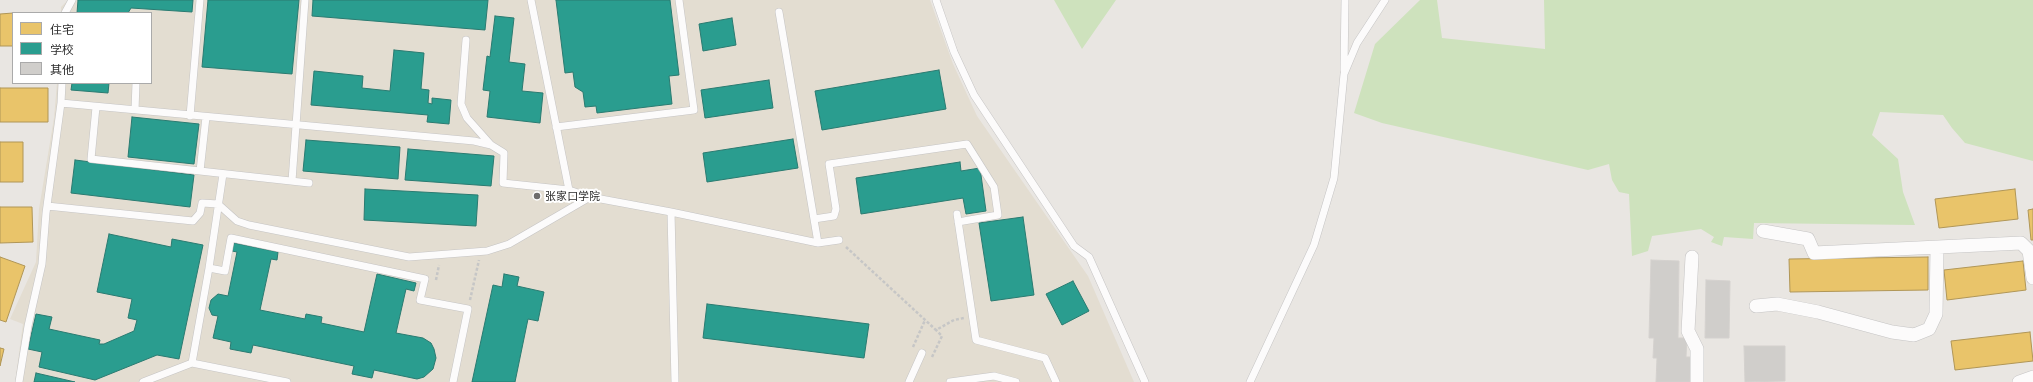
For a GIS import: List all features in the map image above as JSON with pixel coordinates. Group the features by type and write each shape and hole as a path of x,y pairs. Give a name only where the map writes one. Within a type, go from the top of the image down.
{"street":[{"path":"1763,231 1808,239 1814,252 1937,248 2021,243 2029,251 2032,260 2033,278"},
{"path":"1756,306 1777,304 1818,312 1892,332 1914,334 1929,329 1936,314 1937,248"},
{"path":"1692,257 1688,331 1697,349 1697,382"},
{"path":"2019,382 2033,377"}],"lane":[{"path":"66,12 72,0"},
{"path":"190,116 200,0"},
{"path":"292,181 305,0"},
{"path":"531,0 569,190"},
{"path":"556,127 694,110 679,0"},
{"path":"936,0 954,52 974,95 1074,246 1089,257 1145,382"},
{"path":"1250,382 1314,245 1334,178 1344,74 1345,0"},
{"path":"1344,74 1357,43 1385,0"},
{"path":"779,12 818,243"},
{"path":"466,40 461,104 468,118 491,145 504,153 503,183 569,190 590,197 671,212 818,243 839,240"},
{"path":"20,382 28,326 42,264 47,206 61,103 62,84"},
{"path":"134,110 136,84"},
{"path":"61,103 466,141 491,145"},
{"path":"96,107 91,159 309,183"},
{"path":"200,171 206,117"},
{"path":"814,219 834,216 836,209 829,164 967,144 994,187 998,215 958,218 976,340 1045,358 1056,382"},
{"path":"192,364 209,268 223,174"},
{"path":"47,206 193,221 200,213 202,203 218,204 236,221 249,226 409,257 481,252 509,244 590,197"},
{"path":"671,212 675,382"},
{"path":"209,268 225,271 231,238 425,279 420,300 468,308 453,382"},
{"path":"909,382 922,353"},
{"path":"143,382 192,364 287,382"},
{"path":"950,382 994,376 1016,382"}],"path":[{"path":"839,240 936,330 942,336 933,357 912,348 925,320"},
{"path":"468,308 481,252"},
{"path":"936,330 954,320 972,317"}],"shaded area":[{"name":"张家口学院","path":"68,0 930,0 953,64 977,116 1088,276 1134,382 15,382 23,324 10,319 36,262 39,209 54,118 57,84 152,84 152,12 61,12 61,7"}],"green space":[{"path":"1054,0 1116,0 1082,49"},
{"path":"1420,0 1437,0 1442,38 1545,49 1544,0 2033,0 2033,161 1965,143 1943,115 1880,112 1872,135 1898,159 1903,192 1915,225 1754,223 1753,239 1724,237 1722,246 1711,242 1714,237 1701,229 1652,236 1648,251 1632,256 1629,194 1619,192 1612,180 1609,164 1588,170 1382,123 1354,113 1375,44"}],"building: 住宅":[{"path":"12,13 12,46 0,46 0,14"},
{"path":"0,88 48,88 48,122 0,122"},
{"path":"0,142 23,142 23,182 0,182"},
{"path":"2015,189 2018,219 1939,228 1935,199"},
{"path":"0,207 32,207 33,242 0,243"},
{"path":"2033,209 2033,240 2031,240 2028,210"},
{"path":"0,257 25,266 6,322 0,320"},
{"path":"1928,257 1928,290 1790,292 1789,259"},
{"path":"2023,261 2026,290 1947,300 1944,270"},
{"path":"2030,332 2033,361 1955,370 1951,341"},
{"path":"0,348 4,349 0,366"}],"building: 学校":[{"path":"78,0 193,0 192,12 131,8 129,12 77,12"},
{"path":"208,0 299,0 292,74 202,67"},
{"path":"313,0 488,0 485,30 312,16"},
{"path":"556,0 670,0 679,75 669,76 672,104 597,113 596,106 585,107 583,92 575,87 573,72 565,73"},
{"path":"495,16 514,18 509,62 525,64 522,91 543,93 540,123 487,117 490,91 483,90 487,56 490,57"},
{"path":"732,18 736,45 703,51 699,24"},
{"path":"394,50 424,53 421,89 429,90 428,103 432,104 432,98 451,100 449,124 427,122 428,115 311,105 314,71 363,76 362,88 390,91"},
{"path":"939,70 946,109 822,130 815,91"},
{"path":"769,80 773,108 705,118 701,90"},
{"path":"72,84 109,84 108,93 71,90"},
{"path":"132,117 199,124 194,164 128,157"},
{"path":"793,139 798,168 707,182 703,153"},
{"path":"306,140 400,147 398,179 303,171"},
{"path":"408,149 494,156 491,186 405,180"},
{"path":"75,160 194,175 190,207 71,193"},
{"path":"960,162 961,171 980,168 986,211 966,214 963,198 861,214 856,178"},
{"path":"365,189 478,195 476,226 364,220"},
{"path":"1023,217 1034,295 991,301 979,223"},
{"path":"109,234 171,247 172,239 203,245 179,359 157,355 95,380 39,367 42,352 28,349 36,314 52,317 49,329 100,340 99,344 104,344 134,331 137,320 128,318 132,299 97,292"},
{"path":"234,243 278,252 277,260 271,259 260,310 305,319 306,314 322,317 321,323 364,332 377,274 416,283 414,291 406,289 396,333 423,338 431,343 436,358 433,369 424,377 417,379 374,370 372,378 352,374 354,366 253,345 251,353 230,349 231,342 213,338 218,316 212,315 209,308 211,300 218,294 228,296 237,252 232,251"},
{"path":"504,274 519,277 517,286 544,292 538,321 528,319 515,382 472,382 493,285 502,287"},
{"path":"1073,281 1089,311 1062,325 1046,294"},
{"path":"707,304 869,324 864,358 703,338"},
{"path":"36,373 75,382 34,382"}],"building: 其他":[{"path":"1651,260 1679,261 1678,338 1687,338 1686,357 1691,357 1690,382 1656,382 1657,358 1653,358 1654,338 1649,338"},
{"path":"1706,280 1730,281 1729,338 1705,338"},
{"path":"1744,346 1785,346 1785,381 1745,382"}],"place":[{"name":"张家口学院","path":"537,196"}]}
